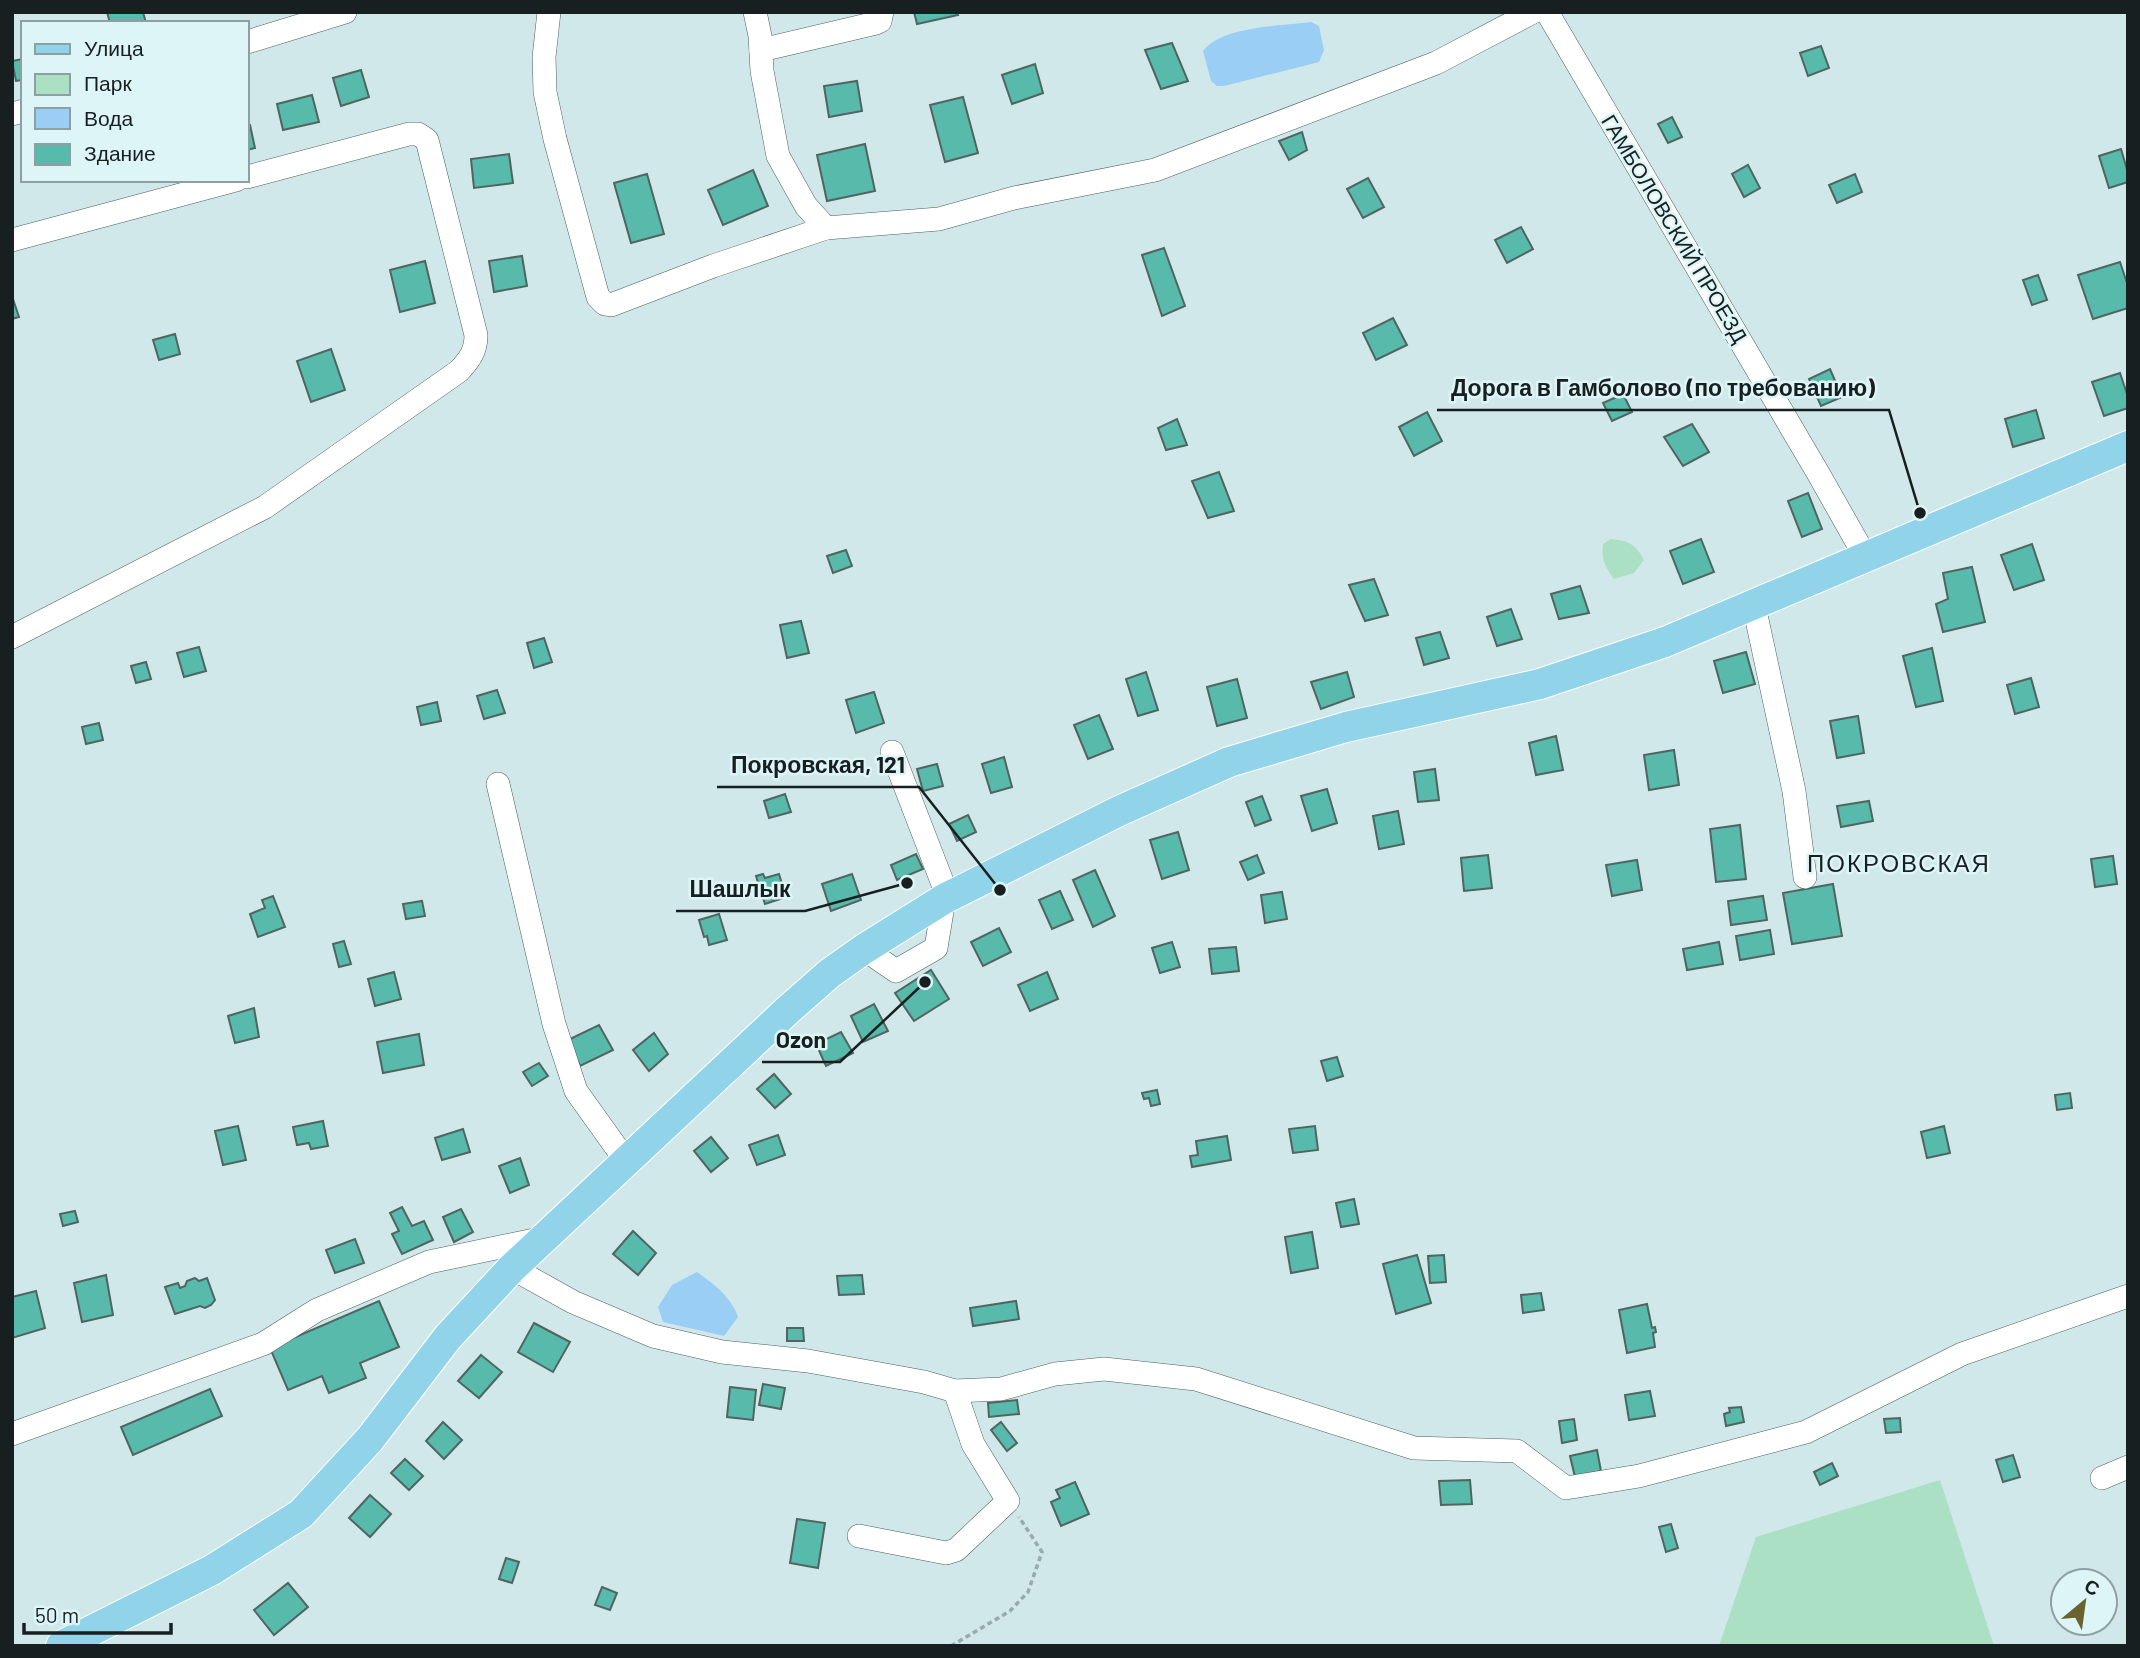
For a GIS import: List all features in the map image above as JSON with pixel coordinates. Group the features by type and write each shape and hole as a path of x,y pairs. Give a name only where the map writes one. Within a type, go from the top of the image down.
{"main road":[{"path":"61,1646 212,1570 302,1514 370,1439 448,1337 512,1268 830,973 946,898 1119,811 1229,762 1346,727 1540,684 1665,642 2128,446"}],"street":[{"path":"248,42 345,12"},
{"path":"549,12 544,57 545,92 598,298 605,304 617,304 713,266 827,228 939,219 1014,198 1155,170 1436,63 1534,12"},
{"path":"755,12 762,71 778,156 806,206 827,228"},
{"path":"761,50 876,23 880,21 883,12"},
{"name":"ГАМБОЛОВСКИЙ ПРОЕЗД","path":"1547,12 1865,556"},
{"path":"12,637 265,507 459,371 471,357 476,346 476,335 427,140 418,134 409,134 248,177"},
{"path":"12,240 229,182"},
{"path":"1754,606 1794,791 1805,877"},
{"path":"892,752 946,898"},
{"path":"498,784 554,1024 576,1091 626,1161"},
{"path":"12,1434 263,1344 317,1310 429,1262 544,1238"},
{"path":"512,1268 573,1302 653,1336 722,1352 808,1361 924,1382 955,1391 1001,1390 1055,1374 1104,1370 1196,1379 1414,1448 1517,1451 1566,1488 1639,1476 1807,1432 1962,1354 2128,1296"},
{"path":"859,1536 946,1553 956,1550 1008,1501 973,1444 955,1391"},
{"path":"2102,1478 2128,1467"}],"path":[{"path":"951,1646 1010,1611 1028,1592 1042,1552 1008,1501"}],"green space":[{"path":"1611,539 1630,544 1641,554 1644,560 1634,573 1614,579 1611,575 1604,563 1603,544"},
{"path":"1940,1480 1994,1646 1719,1646 1756,1537"}],"water":[{"path":"1311,22 1319,26 1324,50 1319,62 1224,86 1217,86 1211,81 1203,51 1223,36 1252,29"},
{"path":"697,1272 716,1286 738,1317 724,1336 663,1322 658,1307 672,1285"}],"building":[{"path":"107,12 143,12 145,21 109,21"},
{"path":"914,12 957,12 958,15 917,24"},
{"path":"1172,43 1188,81 1161,89 1145,50"},
{"path":"1821,46 1829,68 1808,76 1800,53"},
{"path":"21,59 21,80 16,81 12,61"},
{"path":"1035,64 1043,93 1012,104 1002,75"},
{"path":"361,70 369,97 341,106 333,78"},
{"path":"857,81 862,111 829,117 824,86"},
{"path":"312,95 319,122 283,130 277,104"},
{"path":"963,97 978,153 945,162 930,105"},
{"path":"1672,117 1682,137 1668,143 1658,124"},
{"path":"250,125 255,148 248,150"},
{"path":"1302,132 1307,150 1289,160 1279,141"},
{"path":"865,144 875,191 827,201 817,155"},
{"path":"2121,149 2128,182 2109,188 2099,156"},
{"path":"509,154 513,183 474,188 471,159"},
{"path":"1748,165 1760,188 1744,197 1732,174"},
{"path":"753,170 768,206 723,225 708,190"},
{"path":"647,174 664,234 631,243 614,183"},
{"path":"1855,174 1862,192 1837,203 1829,185"},
{"path":"1368,178 1384,207 1363,218 1347,189"},
{"path":"1521,227 1533,249 1507,263 1495,240"},
{"path":"1164,248 1185,306 1162,316 1142,255"},
{"path":"522,256 527,286 494,292 489,261"},
{"path":"425,261 435,303 400,312 390,270"},
{"path":"2120,262 2128,286 2128,308 2093,319 2078,275"},
{"path":"2038,275 2047,300 2032,305 2023,280"},
{"path":"12,296 19,317 12,319"},
{"path":"1393,318 1407,345 1376,360 1363,333"},
{"path":"175,334 180,354 159,360 153,340"},
{"path":"331,349 345,390 311,402 297,361"},
{"path":"1830,369 1842,397 1821,406 1809,379"},
{"path":"2120,373 2128,397 2128,408 2104,416 2092,382"},
{"path":"1623,394 1632,412 1612,421 1603,403"},
{"path":"2036,410 2044,438 2013,447 2005,419"},
{"path":"1427,412 1442,441 1414,456 1399,427"},
{"path":"1177,419 1187,445 1166,450 1158,428"},
{"path":"1692,424 1709,452 1683,466 1664,437"},
{"path":"1219,472 1234,511 1208,518 1192,481"},
{"path":"1808,493 1822,529 1802,537 1788,501"},
{"path":"1701,539 1714,572 1683,584 1670,551"},
{"path":"2032,544 2044,580 2014,590 2001,555"},
{"path":"846,550 852,566 833,573 827,556"},
{"path":"1972,567 1985,622 1943,632 1936,604 1948,599 1943,573"},
{"path":"1374,579 1388,615 1365,621 1349,585"},
{"path":"1580,586 1589,613 1559,619 1551,594"},
{"path":"1511,609 1522,639 1497,646 1487,617"},
{"path":"801,621 809,653 787,658 780,625"},
{"path":"1440,632 1449,658 1424,665 1416,638"},
{"path":"544,638 552,662 534,668 527,643"},
{"path":"199,647 206,671 184,677 177,653"},
{"path":"1932,648 1943,701 1916,707 1903,656"},
{"path":"1746,652 1755,684 1723,693 1714,661"},
{"path":"146,662 151,679 136,683 131,666"},
{"path":"1146,672 1158,710 1138,716 1126,679"},
{"path":"1347,672 1354,697 1321,709 1311,682"},
{"path":"2031,678 2039,707 2015,714 2007,685"},
{"path":"1237,679 1247,718 1217,726 1207,687"},
{"path":"497,690 505,713 484,719 477,696"},
{"path":"874,692 884,723 856,733 846,700"},
{"path":"437,702 441,721 421,725 417,707"},
{"path":"1099,715 1113,749 1088,759 1074,725"},
{"path":"1858,716 1864,753 1837,758 1830,721"},
{"path":"99,723 103,740 86,744 82,727"},
{"path":"1556,736 1563,770 1536,775 1529,743"},
{"path":"1674,750 1679,785 1649,790 1644,755"},
{"path":"1004,757 1012,787 991,793 982,764"},
{"path":"937,764 943,786 923,791 917,769"},
{"path":"1435,769 1439,800 1418,802 1414,772"},
{"path":"1327,789 1337,823 1312,831 1301,796"},
{"path":"785,794 791,812 769,818 764,801"},
{"path":"1262,796 1271,820 1255,826 1246,802"},
{"path":"1869,801 1873,821 1841,827 1837,806"},
{"path":"1398,811 1404,844 1379,849 1373,816"},
{"path":"968,815 976,832 957,841 949,824"},
{"path":"1740,825 1746,879 1716,882 1710,829"},
{"path":"1178,832 1189,870 1162,879 1150,840"},
{"path":"916,854 923,869 897,880 891,865"},
{"path":"1257,855 1264,873 1248,880 1240,862"},
{"path":"1488,855 1492,888 1464,891 1461,858"},
{"path":"2113,856 2117,884 2095,887 2091,859"},
{"path":"1637,860 1642,890 1612,896 1606,865"},
{"path":"1095,870 1115,916 1093,927 1073,880"},
{"path":"763,874 765,878 779,874 786,897 765,904 761,892 757,893 755,887 759,886 756,876"},
{"path":"852,874 861,900 831,911 822,884"},
{"path":"1833,884 1842,936 1792,944 1783,893"},
{"path":"1060,891 1073,920 1052,929 1039,900"},
{"path":"1282,892 1287,919 1265,923 1261,895"},
{"path":"273,896 285,927 258,937 250,914 265,908 262,900"},
{"path":"1763,896 1767,920 1731,925 1728,901"},
{"path":"422,901 425,916 406,919 403,904"},
{"path":"719,914 727,940 709,945 699,920"},
{"path":"999,928 1011,952 983,966 971,942"},
{"path":"1770,930 1774,954 1740,960 1736,936"},
{"path":"344,941 351,964 339,967 333,944"},
{"path":"1172,942 1180,967 1160,973 1152,948"},
{"path":"1719,942 1723,964 1687,970 1683,949"},
{"path":"1236,947 1239,971 1212,974 1209,949"},
{"path":"931,970 949,999 914,1021 895,993"},
{"path":"394,972 401,999 375,1006 368,979"},
{"path":"1047,972 1058,999 1030,1011 1018,985"},
{"path":"874,1004 888,1031 863,1042 851,1016"},
{"path":"254,1008 259,1037 235,1043 228,1016"},
{"path":"599,1025 613,1050 580,1066 568,1040"},
{"path":"841,1032 853,1053 826,1066 816,1044"},
{"path":"654,1033 668,1054 649,1071 633,1050"},
{"path":"419,1034 424,1065 383,1073 377,1042"},
{"path":"1337,1057 1343,1076 1327,1081 1321,1061"},
{"path":"539,1063 548,1076 532,1086 523,1072"},
{"path":"774,1074 791,1094 775,1108 757,1089"},
{"path":"1157,1090 1160,1104 1151,1106 1149,1098 1144,1099 1142,1093"},
{"path":"2070,1093 2072,1108 2057,1110 2055,1095"},
{"path":"323,1121 328,1146 311,1149 309,1143 297,1145 293,1127"},
{"path":"238,1126 246,1160 223,1165 215,1131"},
{"path":"1315,1126 1318,1150 1293,1153 1289,1129"},
{"path":"1944,1126 1950,1153 1927,1158 1921,1132"},
{"path":"463,1129 470,1152 442,1160 435,1138"},
{"path":"778,1135 785,1155 757,1165 749,1145"},
{"path":"1227,1136 1231,1160 1192,1167 1190,1156 1198,1155 1196,1141"},
{"path":"711,1137 728,1158 711,1172 694,1151"},
{"path":"520,1158 529,1185 510,1193 499,1166"},
{"path":"1354,1199 1359,1224 1341,1227 1336,1203"},
{"path":"402,1207 412,1226 424,1221 433,1240 402,1254 392,1234 399,1231 390,1213"},
{"path":"461,1209 473,1232 454,1242 443,1217"},
{"path":"75,1211 78,1222 63,1226 60,1214"},
{"path":"633,1231 656,1253 638,1275 613,1254"},
{"path":"1312,1232 1318,1268 1291,1273 1285,1237"},
{"path":"355,1239 364,1263 335,1273 326,1250"},
{"path":"1417,1255 1431,1303 1396,1314 1383,1264"},
{"path":"1444,1255 1446,1282 1430,1283 1428,1256"},
{"path":"106,1275 113,1315 82,1322 74,1283"},
{"path":"862,1275 864,1294 839,1295 837,1276"},
{"path":"195,1278 199,1281 207,1278 215,1300 205,1308 200,1306 175,1314 165,1287 178,1283 180,1288"},
{"path":"36,1291 45,1328 12,1338 12,1297"},
{"path":"1541,1293 1544,1310 1523,1313 1521,1295"},
{"path":"379,1301 399,1347 360,1363 366,1378 329,1393 322,1376 288,1390 270,1348"},
{"path":"1016,1301 1019,1319 973,1326 970,1308"},
{"path":"1647,1304 1652,1328 1655,1327 1656,1332 1653,1333 1655,1347 1627,1353 1619,1310"},
{"path":"534,1323 570,1342 553,1372 518,1352"},
{"path":"787,1328 803,1328 804,1341 787,1341"},
{"path":"481,1355 502,1372 479,1398 458,1381"},
{"path":"763,1384 785,1388 781,1409 759,1405"},
{"path":"730,1387 756,1390 753,1420 727,1417"},
{"path":"210,1389 222,1416 133,1455 121,1427"},
{"path":"1650,1391 1655,1416 1629,1420 1625,1395"},
{"path":"1017,1400 1019,1414 989,1417 988,1403"},
{"path":"1741,1407 1744,1422 1726,1426 1724,1414 1730,1412 1729,1408"},
{"path":"1900,1418 1901,1432 1886,1433 1884,1419"},
{"path":"1574,1419 1577,1440 1562,1443 1559,1421"},
{"path":"443,1422 462,1440 444,1459 426,1441"},
{"path":"1001,1422 1017,1443 1007,1451 991,1430"},
{"path":"1597,1450 1601,1471 1575,1477 1570,1456"},
{"path":"2013,1455 2020,1477 2003,1482 1996,1460"},
{"path":"405,1459 423,1476 409,1490 391,1473"},
{"path":"1832,1463 1838,1476 1820,1485 1814,1472"},
{"path":"1470,1480 1472,1504 1441,1505 1439,1481"},
{"path":"1075,1482 1089,1514 1061,1526 1051,1502 1060,1498 1056,1490"},
{"path":"370,1495 391,1514 370,1537 349,1518"},
{"path":"797,1519 825,1523 818,1568 790,1563"},
{"path":"1671,1524 1678,1548 1666,1552 1659,1527"},
{"path":"506,1558 519,1562 512,1583 499,1579"},
{"path":"288,1583 308,1607 274,1635 254,1610"},
{"path":"602,1587 617,1593 610,1610 595,1605"}],"place":[{"name":"Дорога в Гамболово (по требованию)","path":"1920,513"},
{"name":"Шашлык","path":"907,883"},
{"name":"Покровская, 121","path":"1000,890"},
{"name":"Ozon","path":"925,982"}],"district":[{"name":"ПОКРОВСКАЯ","path":"1899,864"}]}
